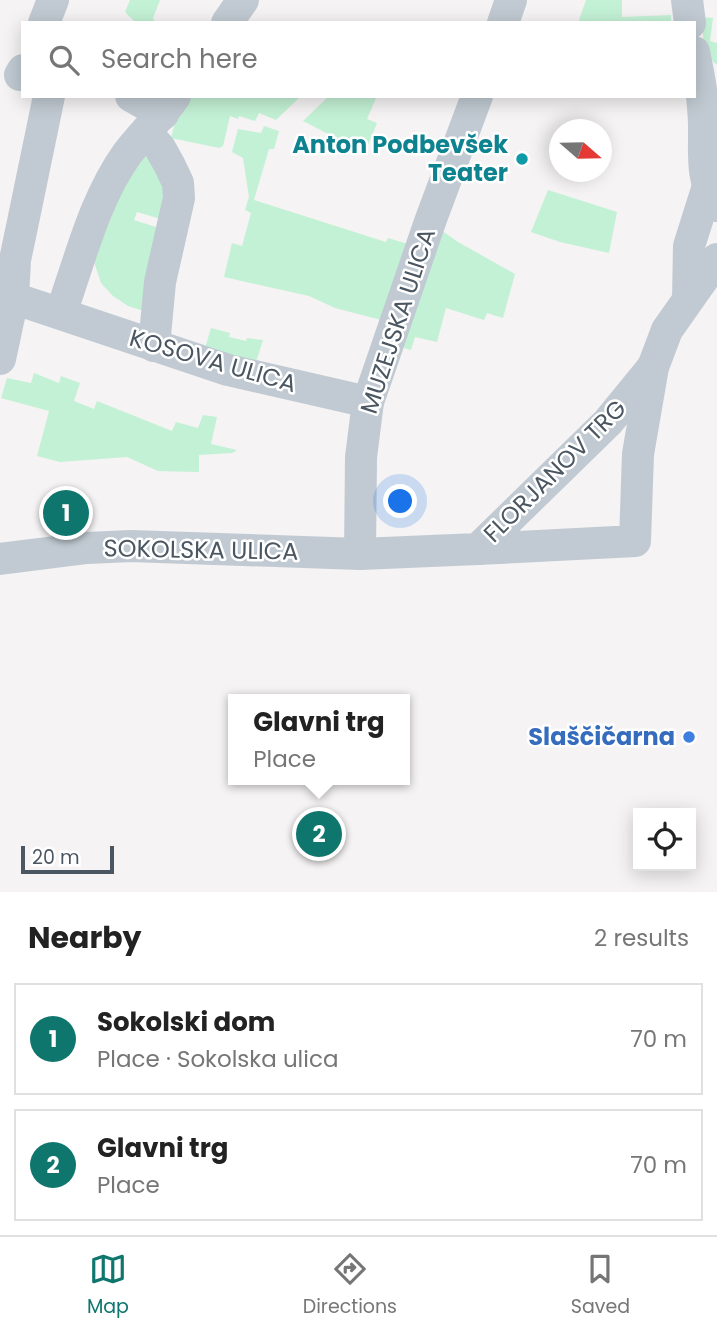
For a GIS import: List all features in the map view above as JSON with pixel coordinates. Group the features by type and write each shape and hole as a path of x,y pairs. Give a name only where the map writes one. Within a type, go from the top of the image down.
{"street":[{"path":"45,21 52,0"},
{"path":"228,21 243,0"},
{"path":"504,21 511,0"},
{"path":"687,0 690,21"},
{"path":"688,299 689,246 712,197 703,155 703,108 708,86 696,57"},
{"path":"0,359 13,298 15,260 50,98"},
{"path":"134,98 161,114"},
{"name":"MUZEJSKA ULICA","path":"360,554 361,457 368,402 476,98"},
{"path":"61,313 105,194 126,155 161,114"},
{"path":"154,346 160,282 179,198 178,183 160,148 161,114"},
{"path":"478,549 635,541 638,454 653,367 667,330 717,259"},
{"name":"KOSOVA ULICA","path":"13,298 228,370 368,402"},
{"name":"FLORJANOV TRG","path":"360,554 478,549 608,422 653,367"},
{"name":"SOKOLSKA ULICA","path":"0,559 88,548 131,546 360,554"}],"green space":[{"path":"130,0 160,0 153,18 155,21 134,21 125,12"},
{"path":"586,0 622,0 622,17 671,15 671,21 579,21"},
{"path":"703,17 713,18 710,41 717,43 717,65 706,49"},
{"path":"185,98 299,98 276,120 259,113 255,121 230,116 223,146 219,148 171,138"},
{"path":"327,98 376,98 367,119 377,123 366,150 303,121"},
{"path":"264,126 279,131 274,149 269,149 254,200 386,242 388,238 408,244 385,321 335,308 309,296 224,277 232,243 242,246 251,213 245,210 249,197 243,158 232,152 238,129 261,133"},
{"path":"155,154 166,179 164,220 137,212 134,220 162,229 144,311 128,306 113,296 101,283 94,262 112,204 142,157"},
{"path":"548,190 617,212 609,253 560,242 531,232"},
{"path":"441,230 515,274 503,318 487,313 484,320 446,308 437,342 415,337 411,350 397,346"},
{"path":"211,328 230,333 229,337 246,341 247,338 263,340 255,365 203,355"},
{"path":"34,373 59,383 61,376 80,383 74,401 94,409 97,401 172,431 176,422 198,428 203,415 217,417 211,444 237,450 232,453 199,455 199,472 158,471 127,457 60,462 37,456 49,411 1,398 7,378 31,383"}],"place":[{"name":"Anton Podbevšek Teater","path":"522,159"},
{"name":"Sokolski dom","path":"66,513"},
{"name":"Slaščičarna","path":"689,737"},
{"name":"Glavni trg","path":"319,834"}]}
